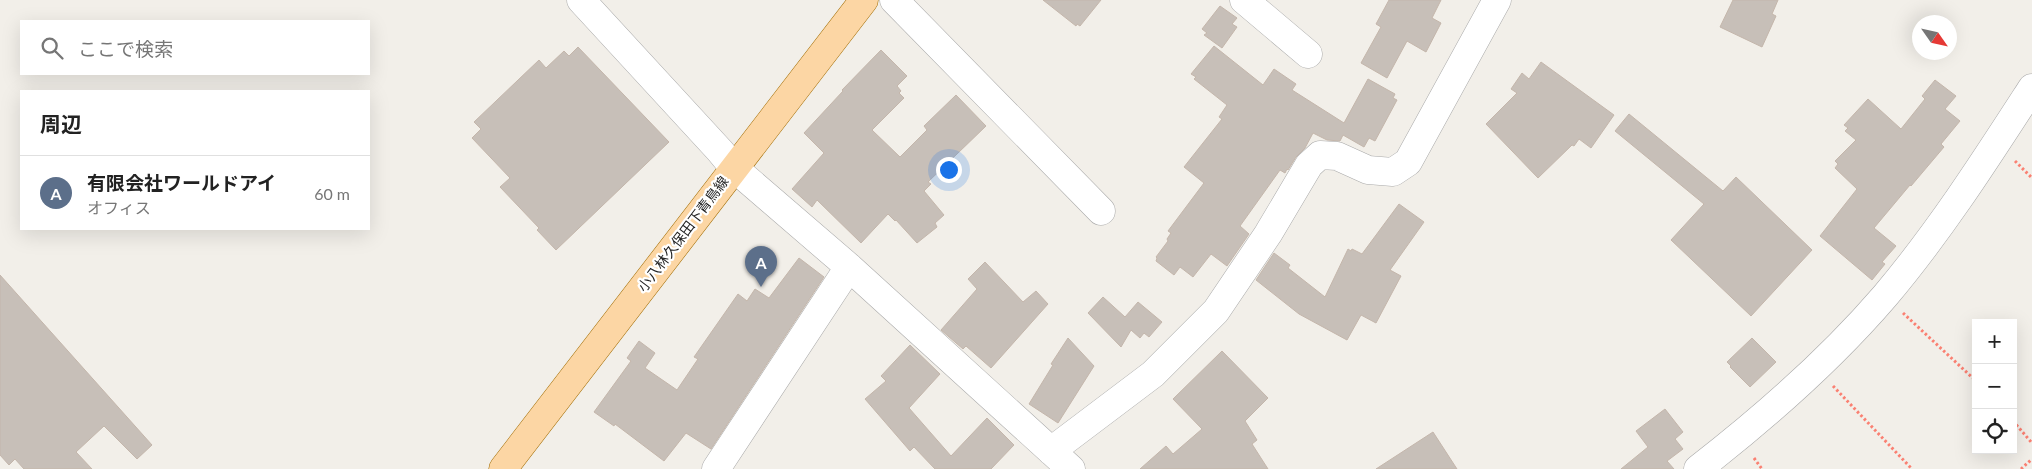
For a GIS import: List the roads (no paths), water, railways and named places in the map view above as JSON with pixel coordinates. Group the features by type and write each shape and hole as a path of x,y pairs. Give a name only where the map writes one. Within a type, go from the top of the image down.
{"main road":[{"name":"小八林久保田下青鳥線","path":"503,469 864,0"}],"street":[{"path":"581,0 734,168 848,267 1070,469"},
{"path":"894,0 1101,211"},
{"path":"1244,0 1308,54"},
{"path":"1051,451 1153,374 1216,311 1268,234 1309,165 1320,155 1337,156 1368,170 1393,172 1408,162 1497,0"},
{"path":"1698,469 1739,437 1816,368 1885,296 1962,194 2032,88"},
{"path":"716,469 848,267"}],"place":[{"name":"有限会社ワールドアイ","path":"761,287"}]}
